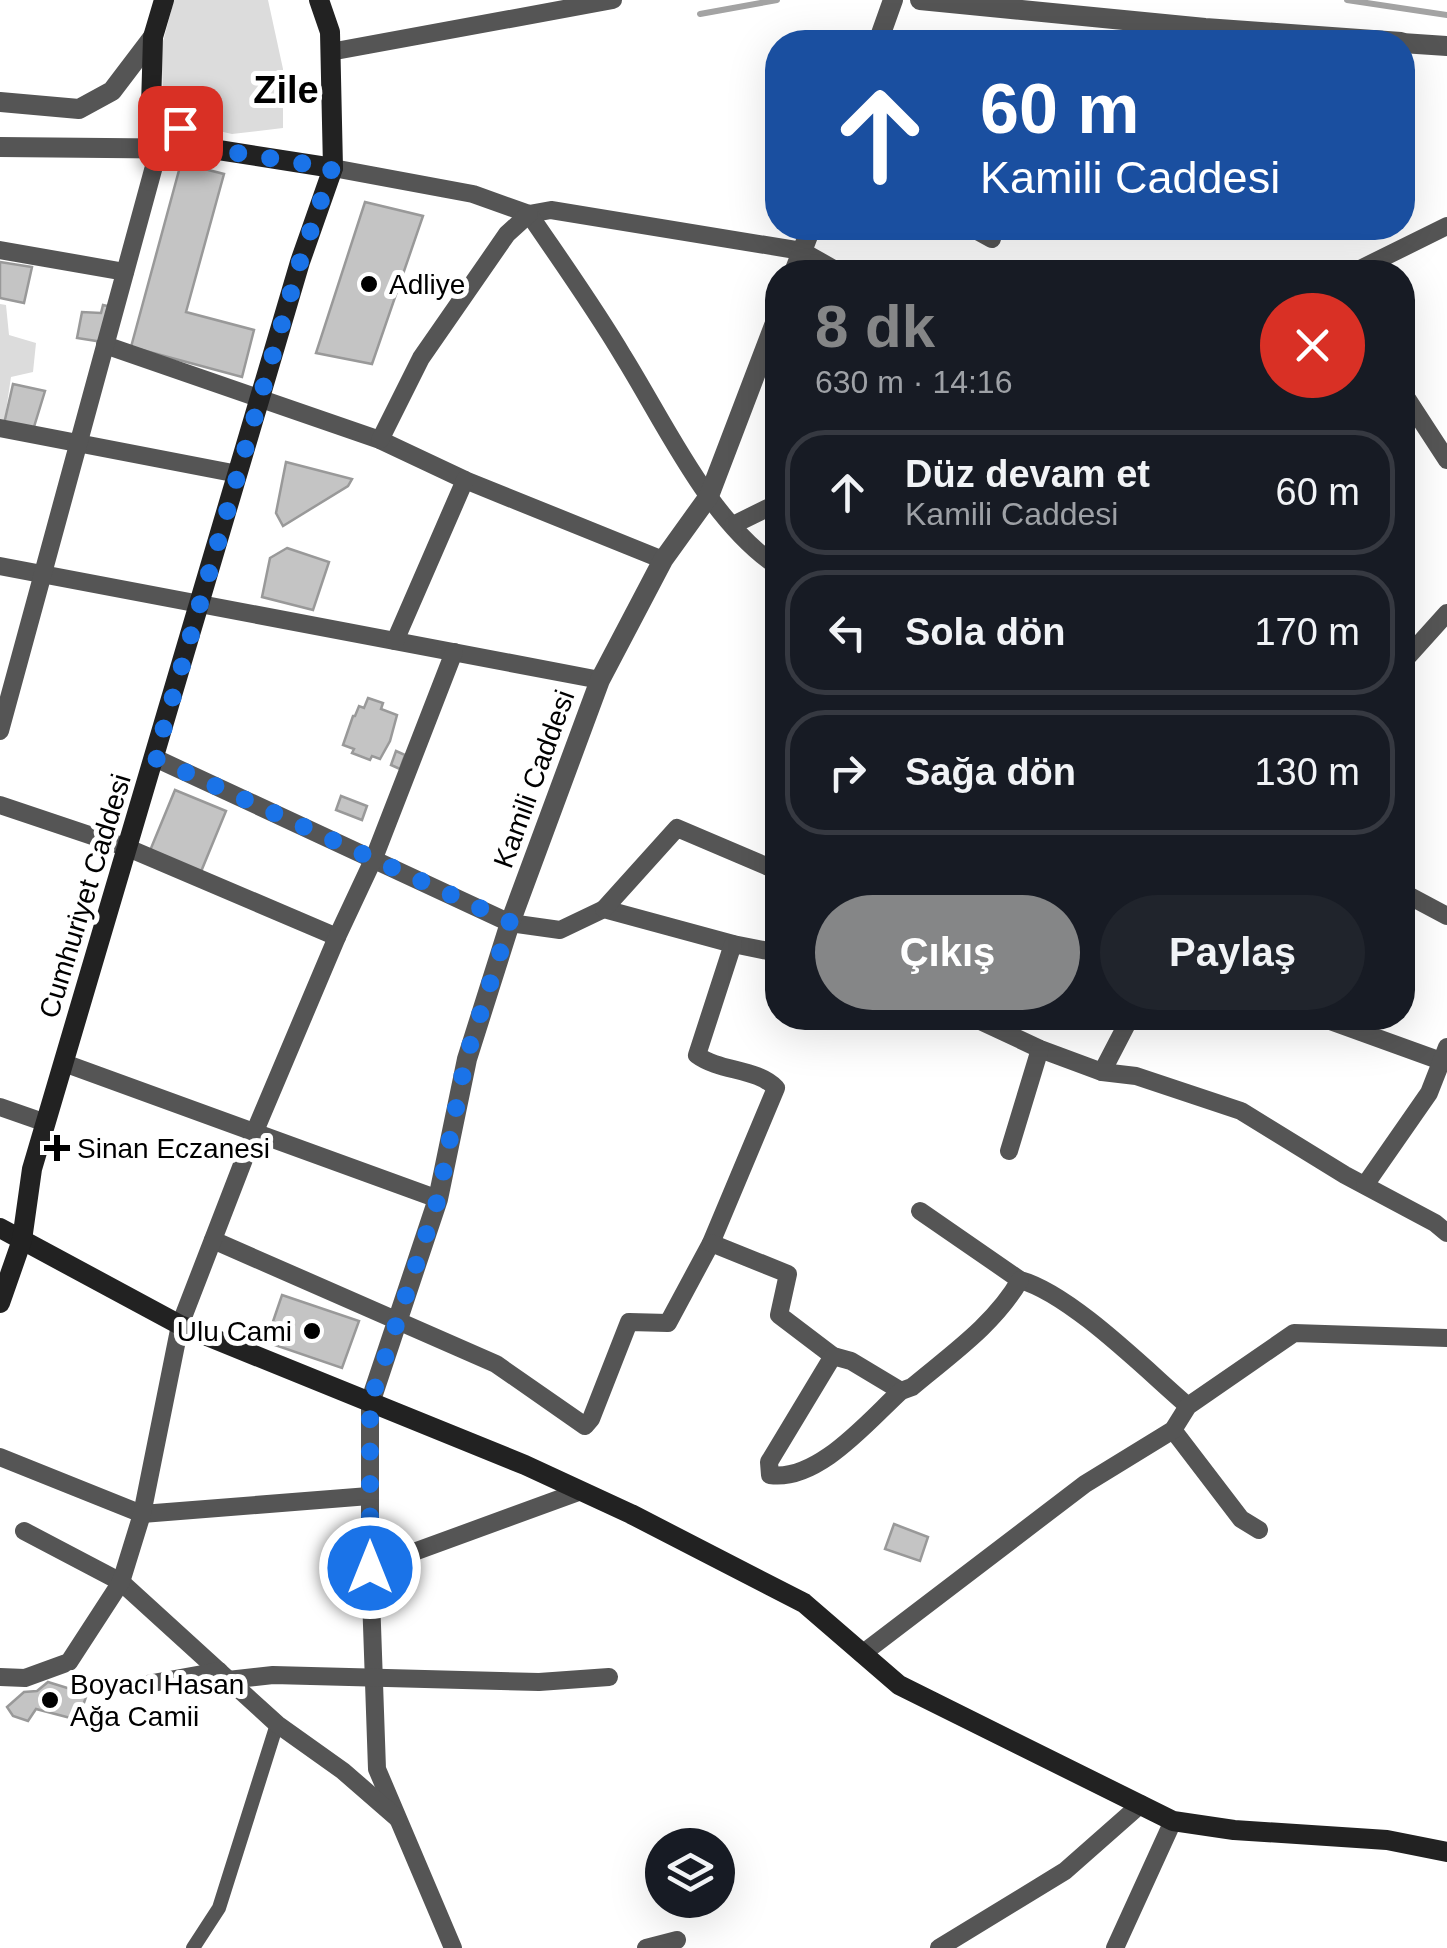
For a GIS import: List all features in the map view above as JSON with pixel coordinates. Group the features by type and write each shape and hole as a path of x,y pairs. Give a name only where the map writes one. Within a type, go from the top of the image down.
{"main road":[{"path":"164,0 153,37 152,106 212,149 332,168"},
{"name":"Cumhuriyet Caddesi","path":"0,1304 22,1240 32,1170 300,262 332,168 330,32 318,0"},
{"path":"0,1228 180,1324 582,1491 804,1603 898,1685 1173,1820 1234,1830 1387,1840 1447,1852"}],"street":[{"path":"330,52 613,0"},
{"path":"883,30 894,0"},
{"path":"920,0 1233,30"},
{"path":"1187,30 1191,27"},
{"path":"0,102 79,109 112,91 153,37"},
{"path":"1415,43 1447,46"},
{"path":"0,147 212,149"},
{"path":"0,730 159,148"},
{"path":"332,168 473,194 529,214 551,210 802,250 819,260"},
{"path":"380,440 421,358 507,234 529,214"},
{"path":"529,214 594,308 709,496 754,551 765,558"},
{"path":"1378,260 1447,226"},
{"path":"798,260 806,240"},
{"path":"0,250 125,272"},
{"path":"105,346 380,440 465,480 663,560"},
{"name":"Kamili Caddesi","path":"370,1403 438,1199 466,1058 510,922 600,680 663,560 709,496 765,350"},
{"path":"1415,411 1447,460"},
{"path":"0,428 238,474"},
{"path":"396,641 465,480"},
{"path":"733,525 765,509"},
{"path":"0,566 600,680"},
{"path":"1415,649 1447,613"},
{"path":"0,1677 25,1678 69,1662 121,1582 142,1514 180,1324 255,1131 374,858 454,652"},
{"path":"155,758 510,922 560,930 604,909 677,828 765,865"},
{"path":"0,805 128,848 337,936"},
{"path":"1415,899 1447,916"},
{"path":"604,909 765,950"},
{"path":"213,1240 496,1364 585,1426 591,1420 629,1322 668,1323 711,1244 776,1088 768,1080 710,1065 696,1055 733,944"},
{"path":"1000,1030 1102,1072 1136,1076 1241,1111 1447,1233"},
{"path":"1102,1072 1124,1030"},
{"path":"1363,1030 1444,1054 1429,1093 1365,1185"},
{"path":"1009,1152 1040,1049"},
{"path":"64,1063 438,1199"},
{"path":"0,1107 46,1123"},
{"path":"920,1211 1020,1280 1080,1314 1188,1406"},
{"path":"711,1244 788,1274 779,1315 834,1356 851,1361 901,1391"},
{"path":"834,1356 769,1462 770,1475 782,1477 825,1460 901,1391 912,1387 970,1338 1010,1298 1020,1280"},
{"path":"862,1654 1085,1484 1173,1430 1188,1406 1294,1333 1447,1338"},
{"path":"370,1403 370,1568 377,1769 454,1948"},
{"path":"1173,1430 1241,1519 1259,1530"},
{"path":"0,1457 142,1514 370,1496"},
{"path":"370,1568 582,1491"},
{"path":"24,1531 121,1582 277,1724 342,1771 401,1822"},
{"path":"125,1688 223,1676 539,1682 610,1677"},
{"path":"193,1948 218,1908 277,1724"},
{"path":"939,1948 1065,1871 1140,1804"},
{"path":"1115,1948 1173,1820"},
{"path":"646,1948 677,1940"}],"shaded area":[{"path":"174,0 268,0 283,69 283,128 232,134 189,124 163,93 161,49"},
{"path":"0,304 6,305 9,335 36,343 33,372 11,377 4,424 0,423"}],"building":[{"path":"181,163 224,174 186,312 254,330 242,377 131,347"},
{"name":"Adliye","path":"365,202 423,216 372,364 316,353"},
{"path":"0,262 32,267 24,303 0,298"},
{"path":"103,305 112,307 103,342 77,338 82,312 101,313"},
{"path":"13,384 45,391 33,430 4,424"},
{"path":"286,462 352,479 348,486 283,526 276,513"},
{"path":"287,548 329,562 313,610 262,597 270,558"},
{"path":"368,698 383,703 381,709 397,715 380,759 372,756 370,760 343,745 353,716 359,706 364,708"},
{"path":"396,751 405,755 400,769 391,765"},
{"path":"175,790 226,811 200,874 149,853"},
{"path":"341,796 367,806 362,820 336,810"},
{"name":"Ulu Cami","path":"282,1295 359,1321 342,1368 266,1342"},
{"path":"894,1524 928,1537 920,1561 885,1549"},
{"name":"Boyacı Hasan Ağa Camii","path":"48,1682 87,1694 78,1720 36,1709 28,1721 13,1716 7,1707 24,1692 37,1691"}],"waterway":[{"path":"700,14 777,0"},
{"path":"1347,0 1447,15"}],"place":[{"name":"Adliye","path":"369,284"},
{"name":"Sinan Eczanesi","path":"57,1148"},
{"name":"Ulu Cami","path":"312,1331"},
{"name":"Boyacı Hasan Ağa Camii","path":"50,1700"}],"district":[{"name":"Zile","path":"286,90"}],"route":[{"path":"180,128 212,149 332,168 300,262 155,758 510,922 466,1058 438,1199 370,1403 370,1568"}]}
